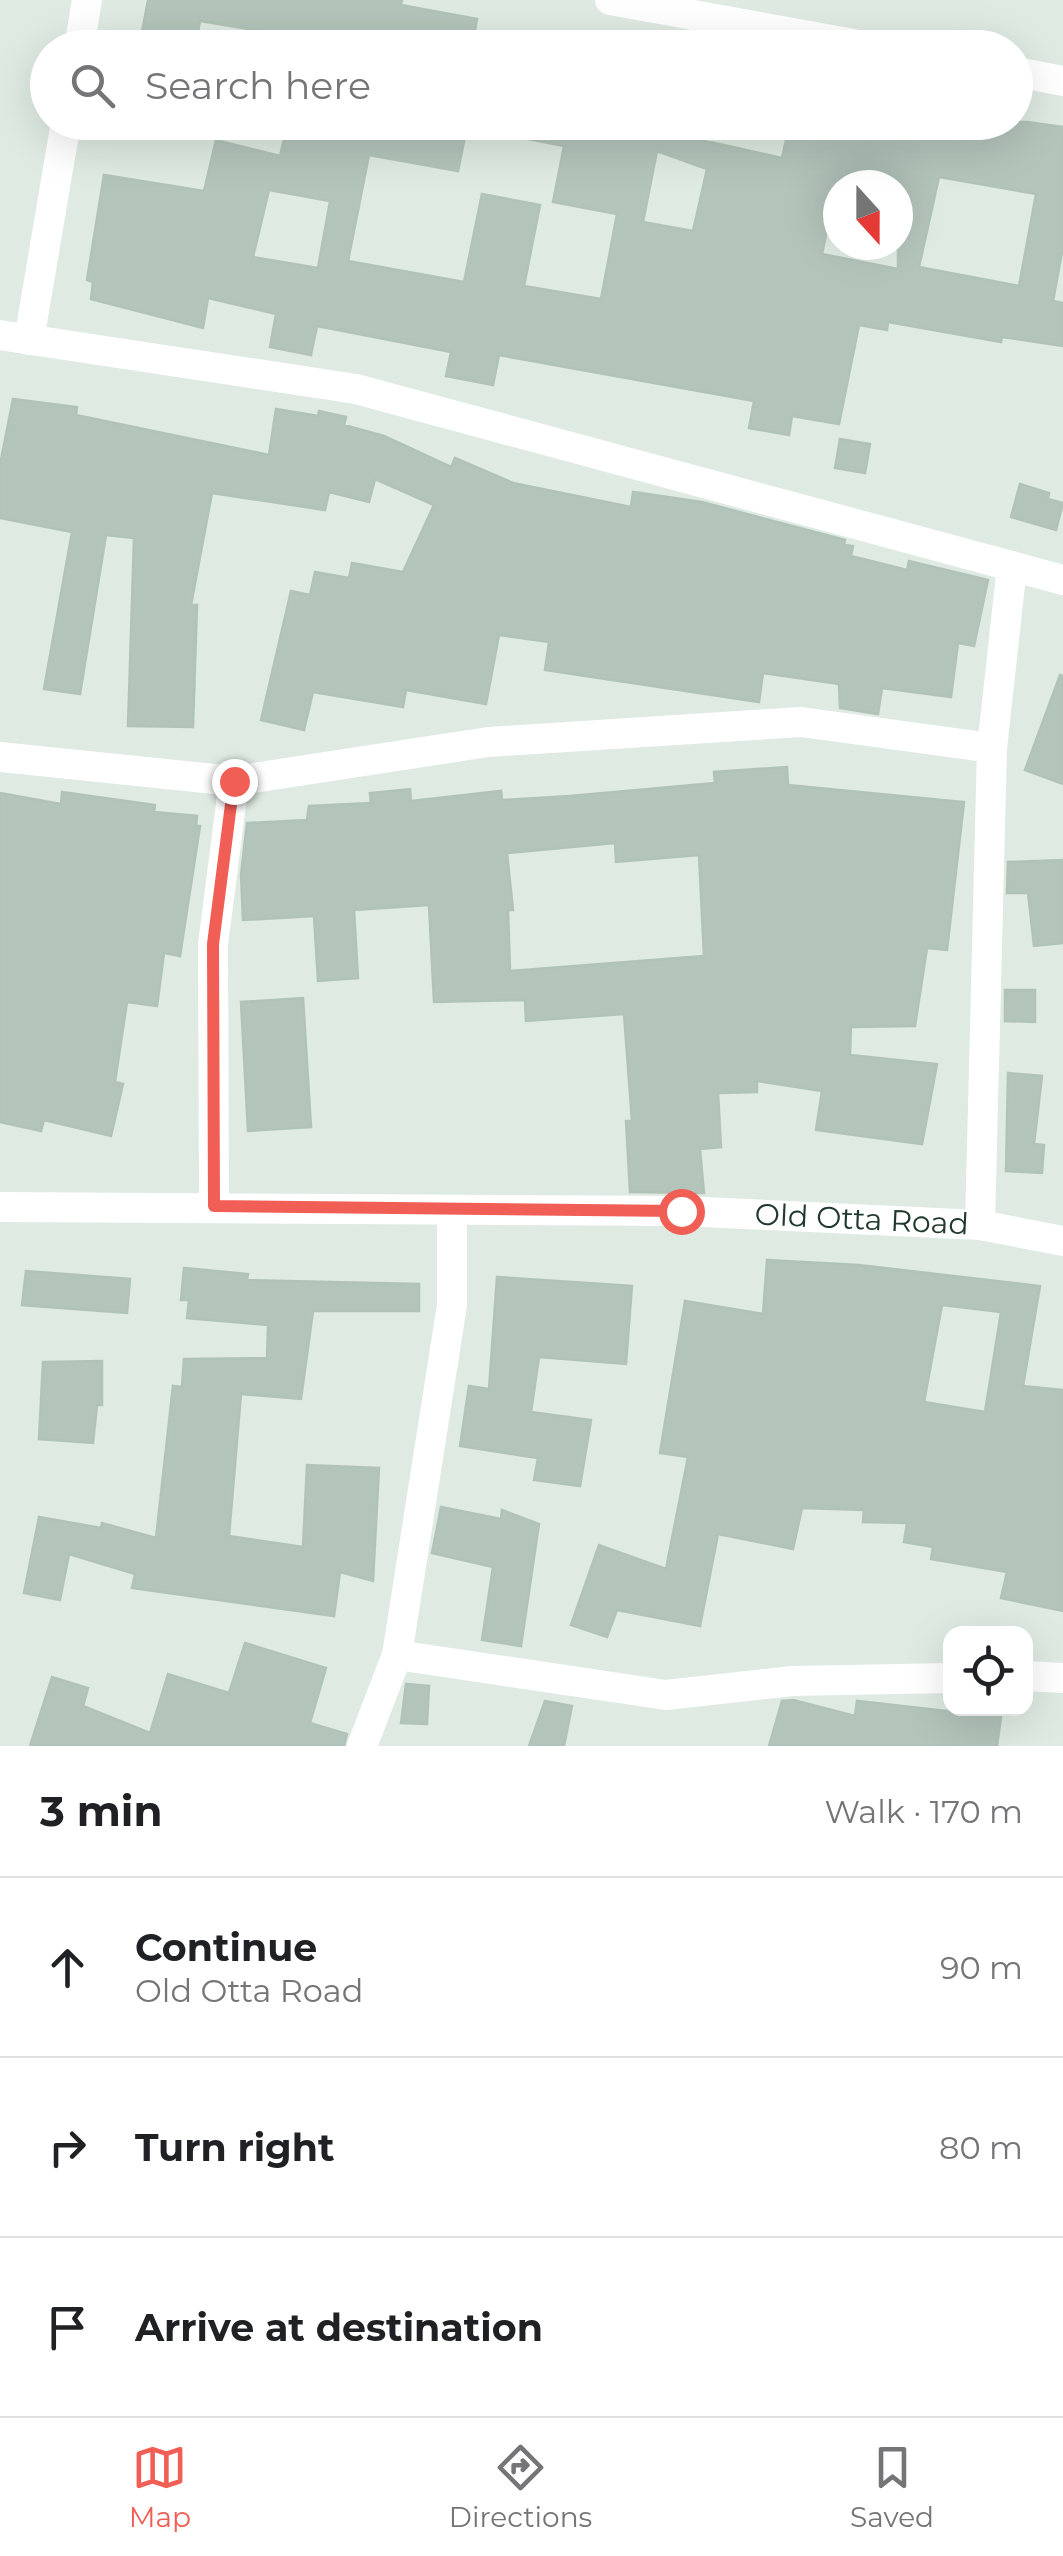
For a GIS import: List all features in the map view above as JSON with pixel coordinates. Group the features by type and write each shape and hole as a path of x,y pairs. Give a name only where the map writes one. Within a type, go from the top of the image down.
{"street":[{"path":"82,30 87,0"},
{"path":"610,0 776,30"},
{"path":"1033,75 1063,81"},
{"path":"62,140 14,338 356,389 1063,580"},
{"path":"980,1225 992,748 1012,566"},
{"path":"0,757 234,781 488,742 801,722 992,748"},
{"path":"214,1206 213,944 234,781"},
{"name":"Old Otta Road","path":"0,1207 681,1211 980,1225 1063,1241"},
{"path":"362,1746 397,1655 452,1305 452,1210"},
{"path":"397,1655 666,1695 792,1681 943,1678"},
{"path":"1033,1676 1063,1678"}],"building":[{"path":"148,0 402,0 401,5 477,19 475,30 255,30 200,21 198,30 142,30"},
{"path":"1033,123 1063,127 1063,247 1053,301 1063,303 1063,346 1002,337 1001,342 888,322 887,330 859,325 839,424 792,416 789,435 749,428 754,401 499,355 493,385 446,376 451,352 317,326 311,355 270,347 276,314 208,298 203,328 91,299 93,282 87,280 104,175 204,191 216,140 280,156 284,140 464,140 458,171 369,155 348,261 464,282 482,194 540,205 524,286 601,299 617,214 553,202 564,146 533,140 706,140 782,158 786,140 1033,140","holes":["657,151 707,169 693,231 643,222","939,177 1036,194 1019,286 919,267","269,190 330,201 318,268 253,257"]},
{"path":"13,399 77,407 76,415 269,455 276,409 318,416 319,411 346,417 344,425 384,436 451,467 455,458 513,483 631,507 633,492 702,502 845,540 844,545 853,546 851,556 907,570 909,561 988,580 974,646 958,643 951,697 882,688 878,714 840,708 839,684 763,673 759,702 545,670 549,642 499,635 486,704 406,690 403,707 313,692 304,730 261,720 291,591 310,595 315,572 349,578 352,563 403,572 434,505 375,479 369,502 329,492 325,510 212,493 191,605 197,605 193,727 128,726 134,538 106,535 80,694 44,689 72,532 0,518 0,465"},
{"path":"840,439 870,444 865,473 835,468"},
{"path":"1020,484 1049,493 1048,499 1063,503 1056,530 1011,517"},
{"path":"1060,675 1063,676 1063,784 1025,770"},
{"path":"787,767 788,785 964,802 947,950 927,948 915,1026 851,1027 850,1055 937,1064 922,1144 816,1130 822,1091 757,1081 757,1092 718,1093 721,1147 700,1149 704,1193 630,1192 626,1121 632,1121 624,1014 526,1021 525,1000 434,1002 429,905 354,910 358,978 318,981 314,916 243,920 241,875 247,823 307,820 309,806 371,803 370,793 410,789 411,801 501,791 502,800 570,796 715,783 714,772","holes":["615,843 616,862 699,855 704,956 510,971 508,910 513,910 507,853"]},
{"path":"62,792 155,805 154,812 197,816 196,826 200,826 180,956 164,953 157,1006 127,1002 115,1082 123,1084 111,1136 44,1120 41,1131 0,1122 0,793 61,804"},
{"path":"1063,860 1063,943 1034,946 1028,893 1007,893 1008,862"},
{"path":"1005,990 1035,990 1035,1022 1005,1021"},
{"path":"303,998 311,1127 248,1131 241,1002"},
{"path":"1008,1073 1042,1076 1034,1144 1044,1145 1042,1173 1006,1171"},
{"path":"767,1260 859,1265 1040,1286 1023,1386 1063,1390 1063,1611 1001,1598 1007,1572 931,1559 933,1547 904,1542 907,1523 863,1522 864,1510 802,1508 793,1549 718,1534 700,1626 617,1610 607,1637 571,1625 599,1545 666,1569 688,1457 660,1453 685,1301 763,1314","holes":["942,1305 1001,1312 985,1412 924,1402"]},
{"path":"184,1268 248,1274 247,1280 419,1284 419,1311 313,1311 301,1399 241,1394 229,1536 303,1547 307,1465 379,1468 373,1581 340,1572 334,1616 132,1588 135,1574 69,1554 60,1600 24,1593 39,1517 101,1528 102,1523 156,1538 173,1386 182,1387 184,1359 267,1358 268,1325 187,1318 189,1300 181,1300"},
{"path":"26,1271 130,1279 127,1313 22,1305"},
{"path":"497,1277 632,1286 626,1364 539,1357 531,1412 591,1420 580,1486 534,1480 538,1458 460,1446 469,1386 489,1389"},
{"path":"102,1361 102,1405 97,1405 93,1443 39,1439 43,1362"},
{"path":"441,1507 501,1519 502,1510 539,1524 521,1646 482,1640 493,1567 432,1553"},
{"path":"245,1643 326,1668 310,1723 347,1734 344,1746 30,1746 52,1677 88,1688 83,1706 150,1733 168,1674 229,1693"},
{"path":"406,1684 429,1686 427,1724 401,1723"},
{"path":"793,1700 855,1716 857,1701 943,1711 943,1716 1001,1717 997,1746 769,1746 782,1701"},
{"path":"545,1701 572,1706 564,1746 529,1746"}],"route":[{"path":"234,781 213,944 214,1206 681,1211"}]}
